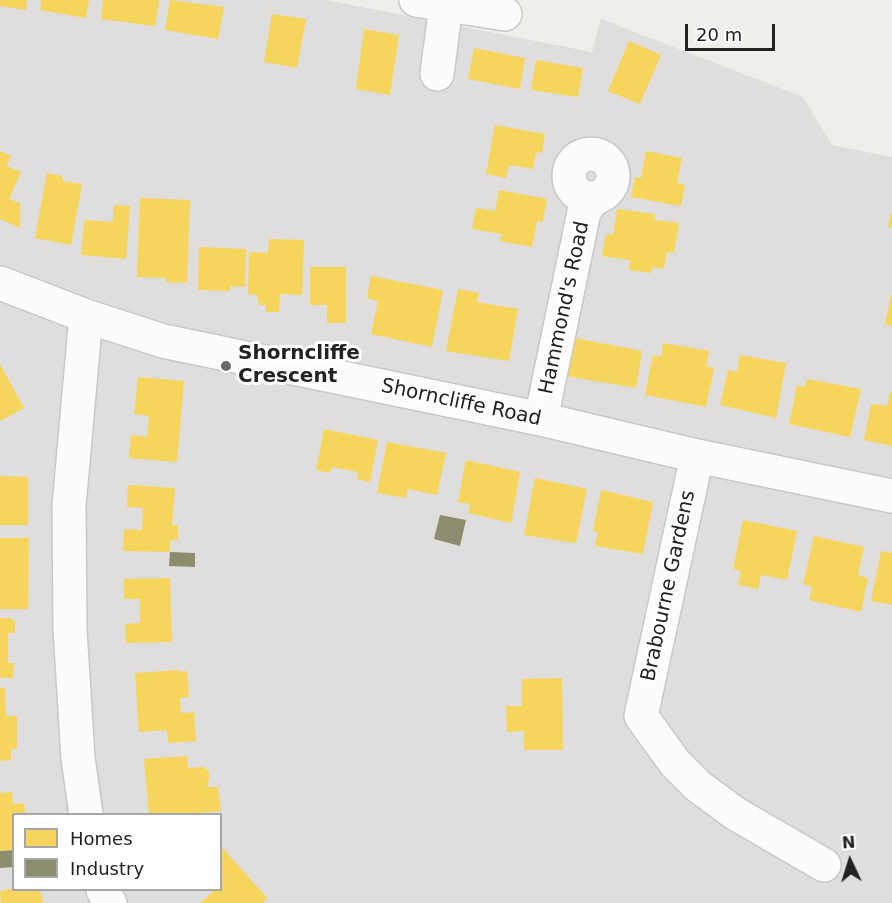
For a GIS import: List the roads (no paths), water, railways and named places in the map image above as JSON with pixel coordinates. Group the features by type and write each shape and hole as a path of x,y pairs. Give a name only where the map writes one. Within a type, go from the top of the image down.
{"street":[{"path":"436,74 431,2 505,15"},
{"name":"Hammond's Road","path":"541,419 585,212 593,198"},
{"name":"Shorncliffe Road","path":"0,283 86,316 163,341 541,419 697,456 892,496"},
{"path":"86,316 69,506 70,629 78,758 86,813"},
{"name":"Brabourne Gardens","path":"697,456 641,716 675,763 698,786 736,814 824,865"}],"place":[{"name":"Shorncliffe Crescent","path":"226,366"}]}
